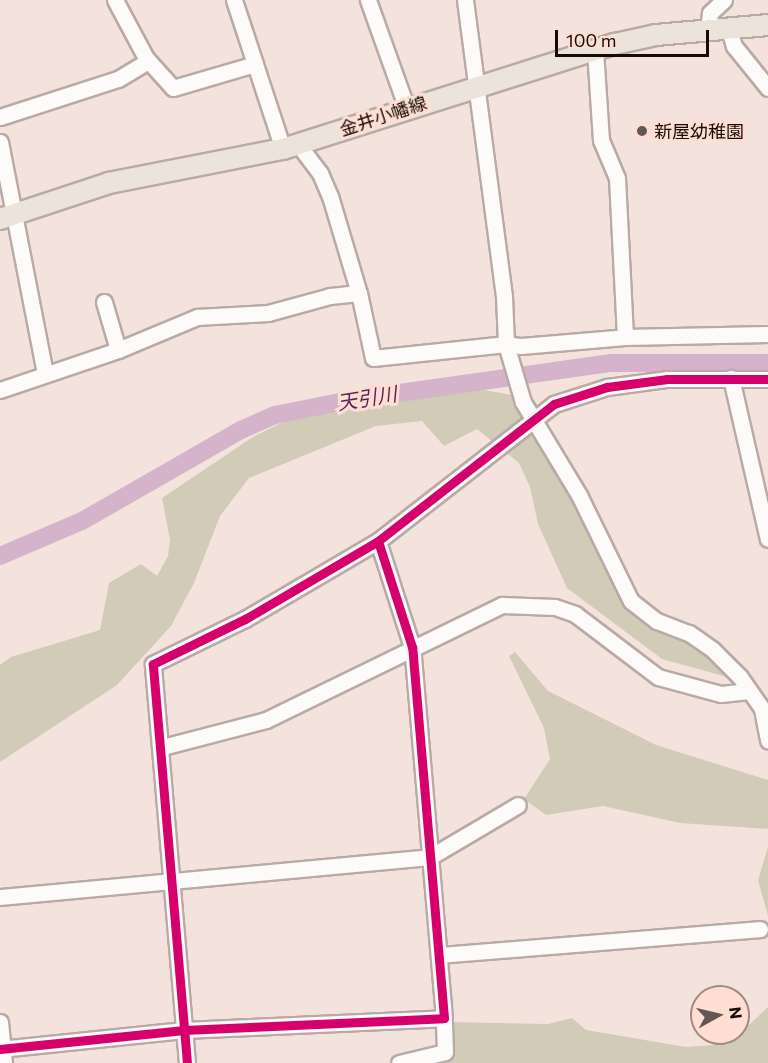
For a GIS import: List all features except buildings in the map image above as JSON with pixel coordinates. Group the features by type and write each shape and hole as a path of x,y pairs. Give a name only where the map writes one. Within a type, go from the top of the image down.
{"main road":[{"name":"金井小幡線","path":"7,216 109,183 290,146 595,50 656,35 768,25"}],"street":[{"path":"115,0 148,61 179,89 255,64"},
{"path":"234,0 255,64 290,146 320,173 330,196 359,293 373,358 506,344 521,346 625,337 768,334"},
{"path":"368,0 407,109"},
{"path":"465,0 474,87 502,274 506,344 523,402 579,495 631,601 657,621 689,633 712,650 762,709 768,740"},
{"path":"708,29 710,13 724,0"},
{"path":"729,29 734,46 768,88"},
{"path":"595,50 602,140 617,178 625,337"},
{"path":"0,117 118,79 148,61"},
{"path":"0,142 7,216 45,374"},
{"path":"0,390 118,350 197,317 268,313 330,296 359,293"},
{"path":"104,302 118,350"},
{"path":"731,378 768,536"},
{"path":"187,1063 162,747 153,664 245,620 378,541 554,404 607,387 667,379 768,380"},
{"path":"378,541 412,647 444,1018 445,1052 399,1063"},
{"path":"162,747 266,720 502,605 555,607 575,614 658,677 715,693 749,691"},
{"path":"0,897 172,879 430,858 518,805"},
{"path":"439,956 760,929"},
{"path":"0,1022 2,1053 184,1030 444,1018"}],"shaded area":[{"path":"474,388 511,395 575,497 630,607 688,638 711,655 731,678 662,659 567,588 538,524 530,487 519,463 477,429 444,446 422,421 376,426 249,478 220,516 194,583 171,626 117,685 0,762 0,665 11,657 100,630 109,583 141,564 157,576 168,556 170,540 162,498 253,437 285,421"},
{"path":"515,652 548,691 656,745 768,780 768,829 680,823 603,806 546,815 524,799 550,759 544,728 509,656"},
{"path":"768,847 768,916 758,880"},
{"path":"768,1007 768,1063 422,1063 449,1056 450,1022 548,1024 572,1018 586,1030 686,1047 750,1045 750,1024"}],"waterway":[{"name":"天引川","path":"0,556 82,521 241,430 275,415 350,400 611,363 768,363"}],"cycle path":[{"path":"187,1063 153,664 245,619 378,541 554,404 607,387 667,379 768,379"},
{"path":"0,1049 184,1030 444,1018 412,647 378,541"}],"place":[{"name":"新屋幼稚園","path":"642,131"}]}
